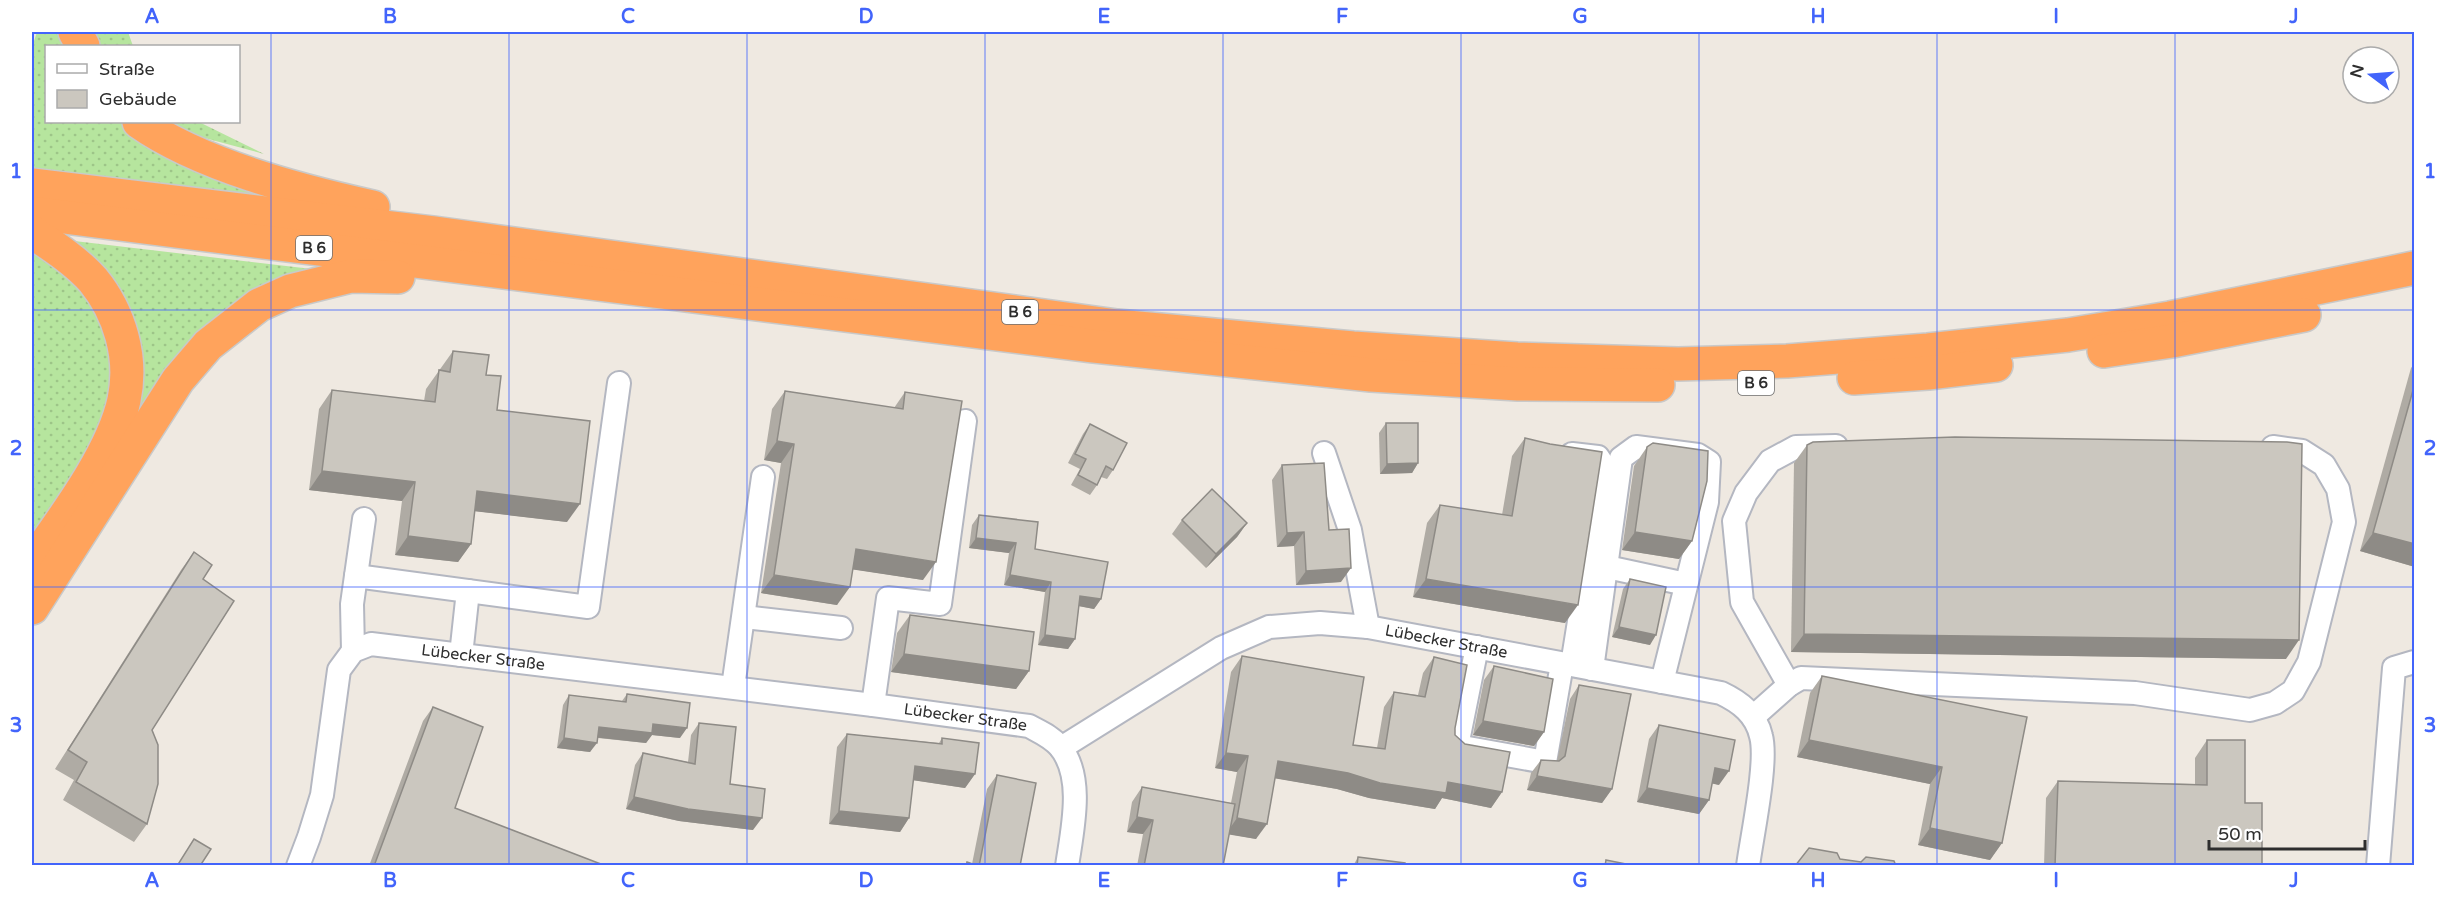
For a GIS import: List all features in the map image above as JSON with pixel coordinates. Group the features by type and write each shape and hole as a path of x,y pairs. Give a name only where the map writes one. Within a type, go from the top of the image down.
{"highway":[{"path":"141,123 165,139 207,157 325,196 406,213 434,233"},
{"name":"B 6","path":"32,185 434,233 1117,326 1353,348 1517,359 1678,363 1787,361 1928,350 2068,335 2170,318 2415,268"},
{"name":"B 6","path":"32,213 1092,346 1371,375 1518,384 1668,385 1789,382 1928,373 2172,342 2415,291"},
{"path":"32,232 73,261 92,279 106,299 121,330 126,365 124,400 111,437 96,466 32,563"},
{"path":"32,608 178,380 208,345 259,305 290,291 351,276 406,277 552,293 597,283"}],"street":[{"path":"356,576 588,606 619,383"},
{"path":"873,705 888,598 940,604 965,421"},
{"path":"1748,866 1762,761 1761,736 1753,717 1789,685 1801,678 2135,693 2250,710 2275,703 2293,691 2309,662 2344,522 2338,489 2324,465 2302,451 2248,443"},
{"path":"1789,685 1742,602 1734,521 1746,493 1770,462 1796,447 1856,445"},
{"path":"1477,647 1457,746 1545,762 1607,567 1621,458 1636,447 1698,455 1709,462 1707,502 1662,682"},
{"path":"1551,451 1598,457 1604,466 1575,666"},
{"path":"1324,453 1350,530 1368,627"},
{"path":"734,687 763,477"},
{"path":"298,866 322,795 339,670 353,651 352,604 364,519"},
{"path":"1607,567 1686,584"},
{"path":"461,655 468,591"},
{"path":"744,617 841,628"},
{"name":"Lübecker Straße","path":"353,651 371,644 734,687 1029,726 1048,736 1061,748 1221,648 1269,627 1320,623 1368,627 1721,693 1738,701 1753,717"},
{"path":"2378,866 2394,668 2415,662"},
{"path":"1061,748 1071,770 1076,806 1067,866"}],"green space":[{"path":"37,32 64,32 70,45 45,45 45,123 125,123 272,198 32,171 32,47"},
{"path":"84,32 128,32 133,45 91,45"},
{"path":"163,123 201,123 264,154 182,132"},
{"path":"66,240 329,271 253,298 104,477 132,402"},
{"path":"32,249 85,285 118,364 103,434 32,534"}],"building":[{"path":"453,351 489,355 486,375 501,376 497,410 590,421 580,504 477,491 471,544 408,536 415,482 322,471 332,390 435,402 439,370 450,372"},
{"path":"2415,383 2415,544 2373,533"},
{"path":"785,391 903,409 905,392 962,401 936,562 856,549 850,587 774,575 794,444 777,441"},
{"path":"1386,423 1418,423 1418,463 1387,464"},
{"path":"1090,424 1127,443 1113,470 1106,466 1097,485 1078,475 1086,459 1075,454"},
{"path":"1955,437 2302,444 2299,640 1804,634 1807,445 1813,442"},
{"path":"1525,438 1602,452 1578,605 1426,579 1440,505 1512,516"},
{"path":"1653,443 1708,451 1707,481 1692,541 1635,532 1647,447"},
{"path":"1324,463 1329,530 1349,529 1351,568 1306,571 1304,532 1287,533 1282,465"},
{"path":"1212,489 1247,523 1216,554 1182,520"},
{"path":"979,515 1038,522 1035,549 1108,562 1101,599 1080,596 1075,639 1045,635 1051,582 1010,575 1016,543 976,538"},
{"path":"194,552 212,565 203,579 234,601 152,730 158,745 158,784 147,824 76,782 87,762 68,750"},
{"path":"1630,579 1666,587 1656,635 1619,627"},
{"path":"910,615 1034,632 1029,671 904,654"},
{"path":"1242,656 1364,677 1353,745 1385,749 1394,692 1425,697 1434,657 1467,665 1455,735 1465,744 1510,752 1502,792 1448,782 1446,793 1380,783 1348,773 1278,761 1267,824 1237,818 1248,756 1226,753"},
{"path":"1494,666 1553,679 1544,732 1483,721"},
{"path":"1822,676 2027,717 2002,843 1930,828 1942,767 1809,740"},
{"path":"1579,685 1631,694 1612,789 1537,776 1541,760 1559,761 1565,756"},
{"path":"627,694 690,703 687,728 653,724 652,733 599,727 597,743 564,738 569,695 626,702"},
{"path":"433,707 483,727 455,808 606,866 374,866"},
{"path":"699,723 736,727 730,784 765,789 762,818 688,809 634,797 643,753 695,764"},
{"path":"1659,725 1735,740 1729,771 1715,768 1709,800 1647,788"},
{"path":"847,734 942,744 942,738 979,743 975,774 915,766 909,818 839,811"},
{"path":"2207,740 2245,740 2245,803 2262,803 2262,866 2055,866 2058,781 2207,785"},
{"path":"997,775 1036,783 1020,866 979,866"},
{"path":"1142,787 1235,804 1223,866 1144,866 1153,820 1137,817"},
{"path":"194,839 211,849 200,866 177,866"},
{"path":"1809,848 1837,853 1840,859 1861,862 1866,857 1894,861 1896,866 1795,866"},
{"path":"1358,857 1405,863 1405,866 1357,866"},
{"path":"1606,860 1636,866 1605,866"},
{"path":"967,862 978,866 966,866"}]}
